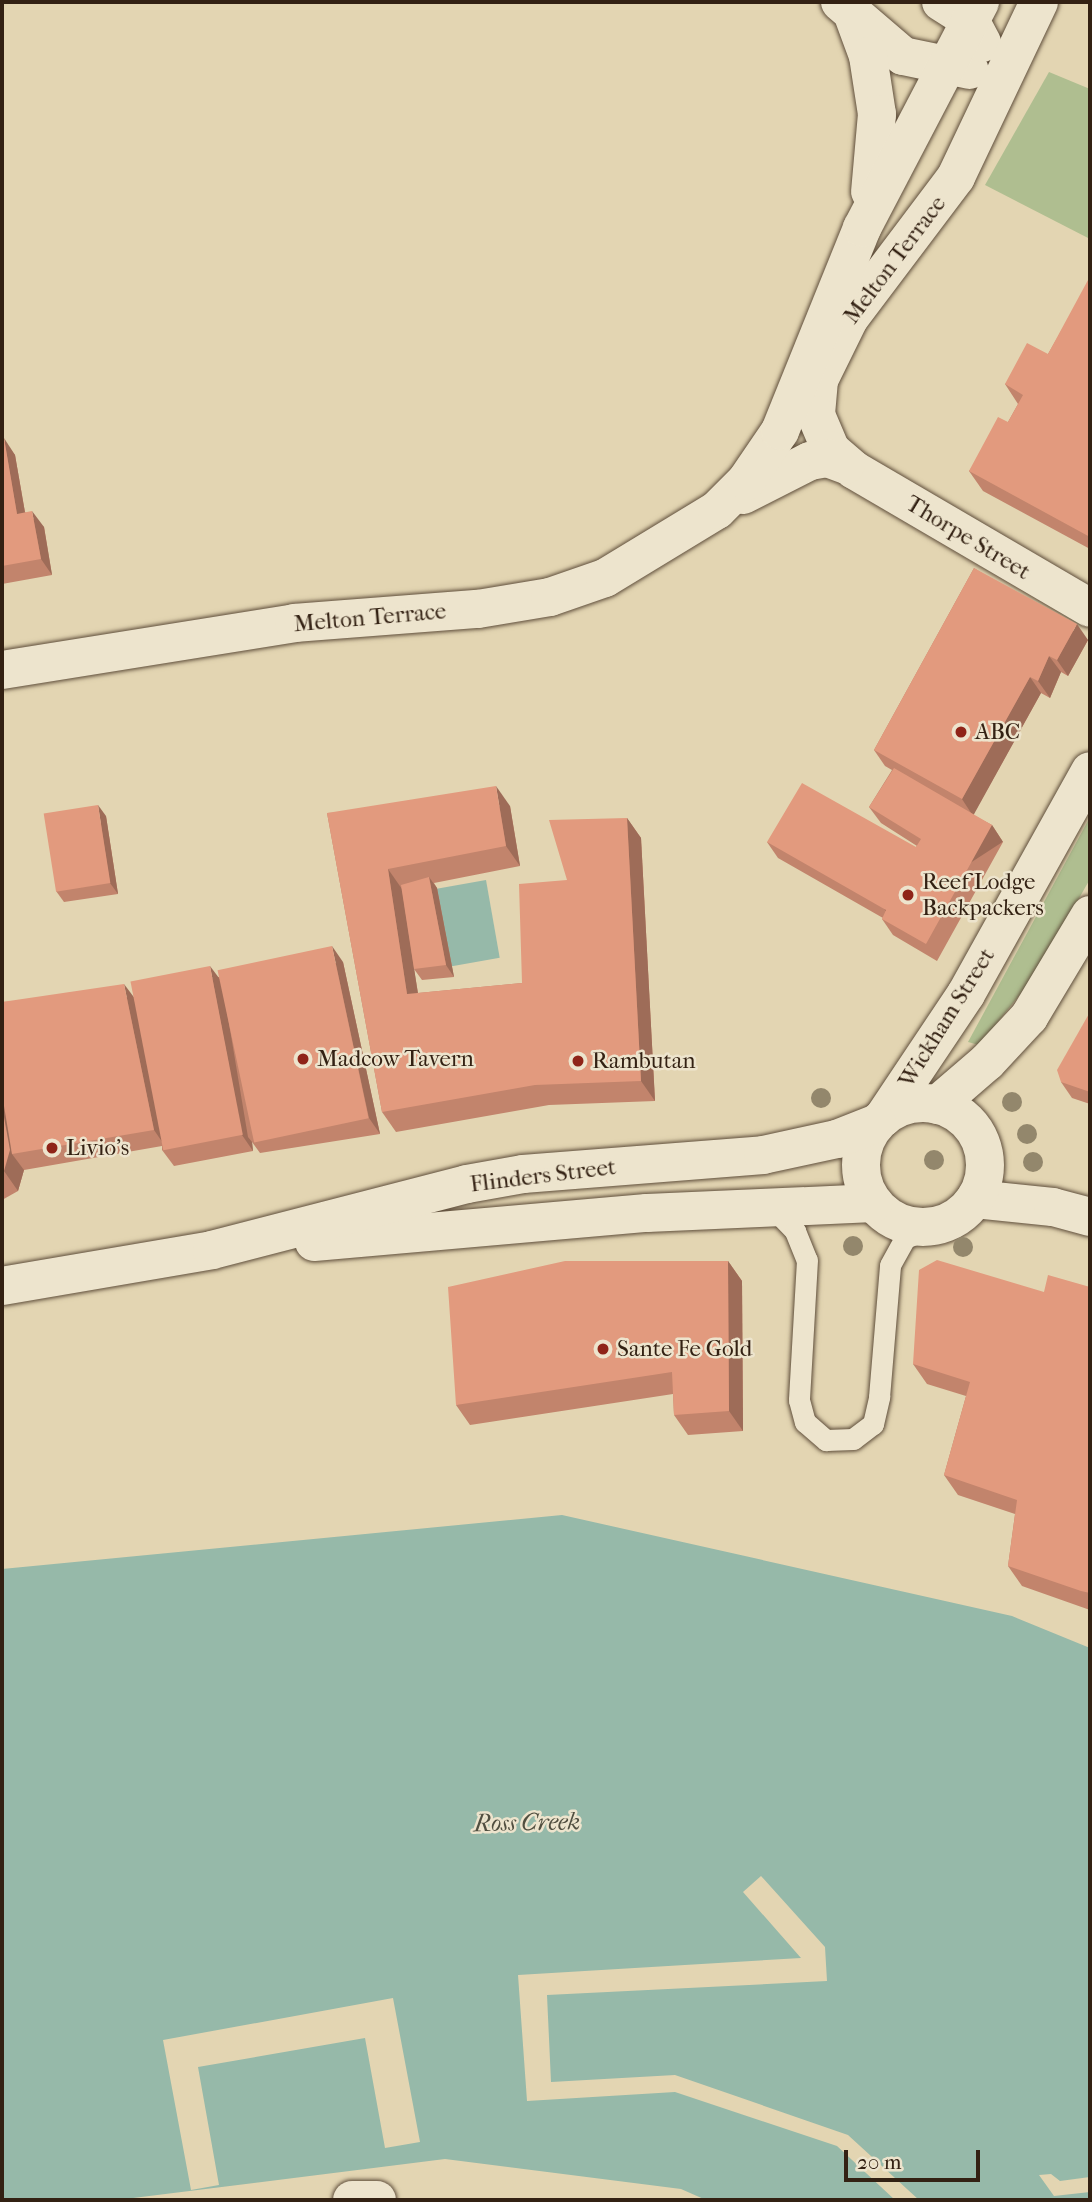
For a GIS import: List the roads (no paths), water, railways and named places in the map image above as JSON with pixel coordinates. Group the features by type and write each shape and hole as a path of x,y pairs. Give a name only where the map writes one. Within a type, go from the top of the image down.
{"street":[{"path":"846,8 903,57 946,69 988,66 1011,50 1033,14"},
{"path":"846,8 868,56 877,114 874,170 862,228"},
{"path":"964,8 988,66 984,117"},
{"name":"Melton Terrace","path":"717,510 746,481 779,431 862,228 946,69 964,8"},
{"name":"Melton Terrace","path":"846,465 831,450 818,427 819,380 867,290 938,205 1033,14"},
{"name":"Melton Terrace","path":"2,670 295,623 478,609 550,597 604,578 717,510 810,461 827,458 846,465"},
{"name":"Thorpe Street","path":"846,465 1090,608"},
{"name":"Wickham Street","path":"880,1121 966,994 1090,771"},
{"name":"Wickham Street","path":"937,1105 987,1062 1029,1017 1090,915"},
{"path":"918,1104 937,1105 953,1111 977,1134 985,1167 975,1199 957,1217 933,1226 901,1223 874,1203 865,1188 862,1153 880,1121 918,1104"},
{"name":"Flinders Street","path":"2,1286 212,1250 467,1184 523,1174 763,1155 837,1139 880,1121"},
{"path":"975,1199 1054,1207 1090,1217"},
{"name":"Flinders Street","path":"212,1250 647,1213 874,1203"},
{"path":"352,2200 377,2200"}],"lane":[{"path":"773,1208 795,1231 807,1260 799,1400 805,1422 826,1440 853,1439 873,1424 879,1398 890,1265 905,1238 933,1226"}],"water":[{"path":"486,880 500,958 450,966 437,889"},
{"name":"Ross Creek","path":"562,1515 1012,1616 1090,1648 1090,2200 706,2200 681,2189 445,2159 117,2200 2,2200 2,1569"}],"place":[{"name":"ABC","path":"961,732"},
{"name":"Reef Lodge Backpackers","path":"908,895"},
{"name":"Madcow Tavern","path":"303,1059"},
{"name":"Rambutan","path":"578,1061"},
{"name":"Livio's","path":"52,1148"},
{"name":"Sante Fe Gold","path":"603,1349"}]}
